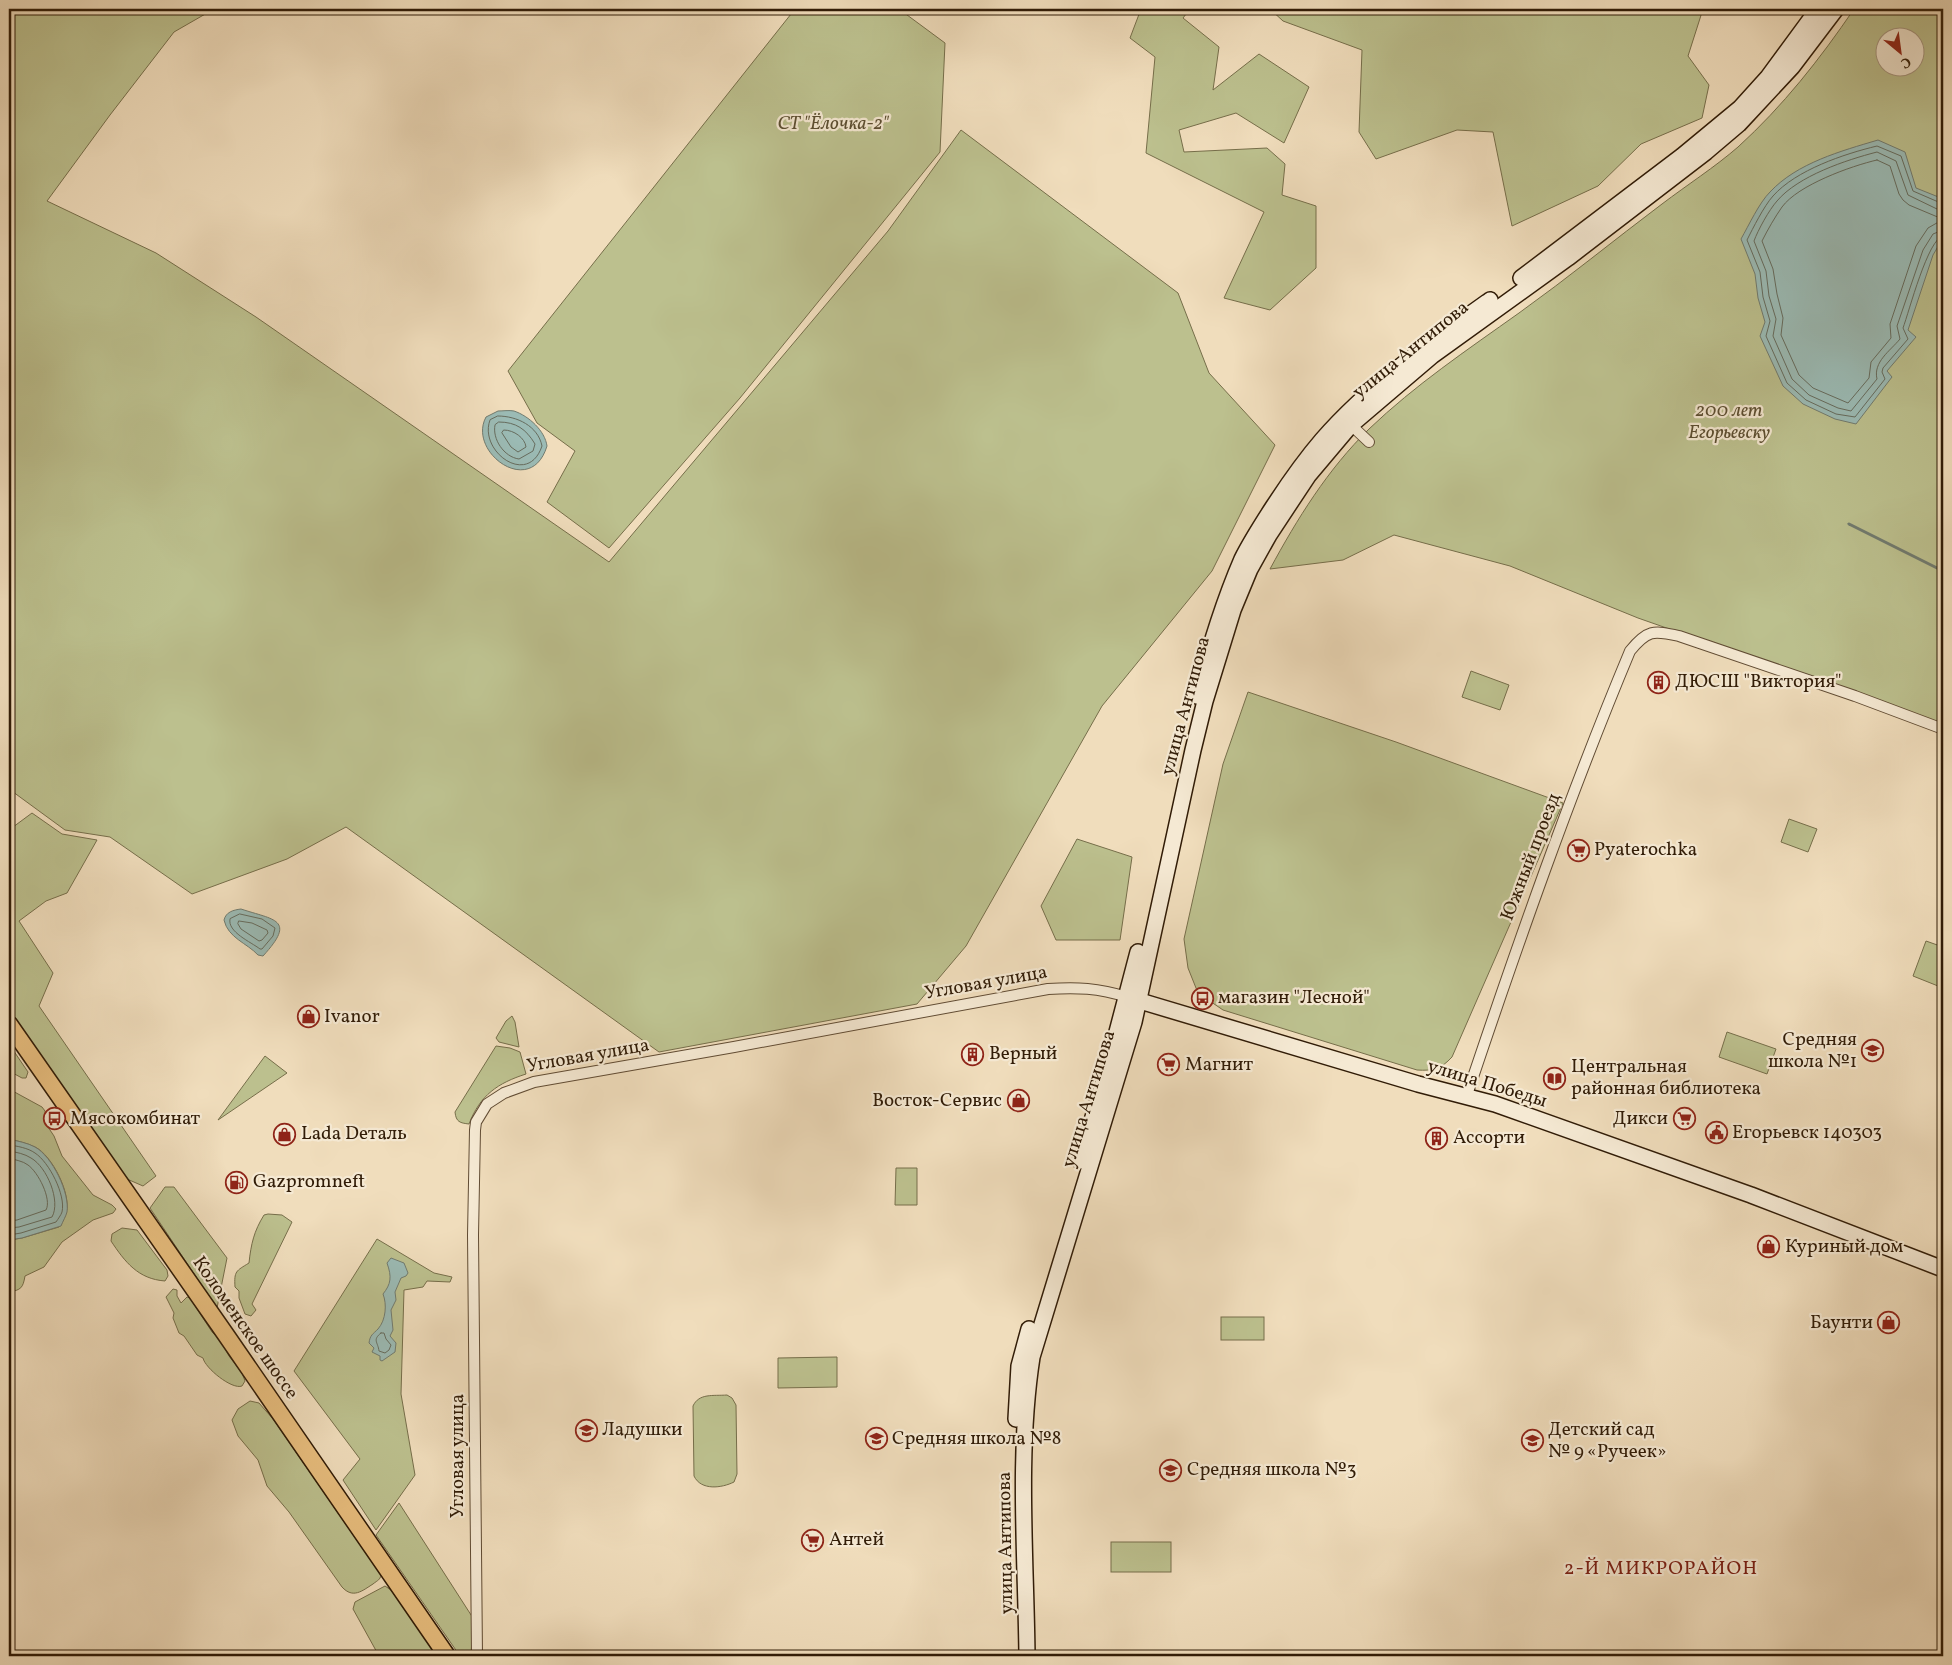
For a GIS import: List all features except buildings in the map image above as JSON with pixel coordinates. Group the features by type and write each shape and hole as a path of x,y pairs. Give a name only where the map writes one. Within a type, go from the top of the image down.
{"main road":[{"name":"улица Антипова","path":"1027,1656 1024,1479 1029,1369 1036,1340 1134,1022 1132,998 1137,958 1192,714 1226,599 1243,558 1254,536 1282,493 1322,440 1352,409 1387,377 1588,229 1695,146 1740,108 1768,77 1818,9"},
{"name":"улица Антипова","path":"1017,1656 1015,1494 1016,1392 1019,1366 1107,1070 1132,998 1206,701 1233,610 1250,569 1287,504 1319,461 1351,426 1432,356 1568,258 1732,129 1792,67 1836,9"},
{"name":"улица Победы","path":"1132,998 1418,1084 1467,1095 1751,1195 1943,1269"},
{"name":"Коломенское шоссе","path":"9,1024 447,1656"}],"street":[{"path":"1351,426 1369,442"},
{"name":"Южный проезд","path":"1467,1095 1538,886 1626,660 1630,651 1641,638 1652,632 1679,636 1943,729"},
{"name":"Угловая улица","path":"477,1656 473,1235 474,1142 476,1122 487,1104 504,1093 534,1082 1031,992 1077,987 1101,989 1132,998"}],"green space":[{"path":"9,9 214,9 174,32 47,201 156,253 256,317 609,562 888,231 961,130 1178,293 1209,373 1275,445 1212,571 1102,706 966,946 917,1004 659,1052 346,827 287,859 192,894 110,837 65,830 9,789"},
{"name":"СТ \"Ёлочка-2\"","path":"795,9 899,9 945,43 940,152 740,398 609,548 547,502 575,451 537,423 508,371"},
{"path":"1141,9 1190,9 1183,18 1219,47 1213,90 1259,54 1309,87 1284,143 1236,113 1179,130 1184,152 1267,148 1285,164 1282,195 1316,206 1316,268 1270,310 1224,298 1264,212 1146,153 1155,57 1130,38"},
{"path":"1270,9 1703,9 1688,56 1709,85 1702,118 1641,144 1598,186 1512,226 1493,132 1457,130 1376,159 1359,132 1362,50 1283,21"},
{"name":"200 лет Егорьевску","path":"1854,9 1943,9 1943,725 1638,618 1510,566 1394,535 1343,560 1270,569 1314,495 1354,444 1369,429 1423,383 1519,313 1738,147 1786,99"},
{"path":"1471,671 1509,685 1500,710 1462,697"},
{"path":"1248,692 1396,742 1563,803 1452,1057 1440,1067 1417,1070 1223,1010 1198,993 1188,968 1184,939 1223,764"},
{"path":"32,813 62,834 97,840 67,893 46,901 19,921 53,973 39,1006 156,1176 143,1186 127,1179 9,1011 9,830"},
{"path":"1789,819 1817,829 1808,852 1781,842"},
{"path":"1077,839 1132,857 1120,940 1056,940 1041,906"},
{"path":"1926,941 1943,947 1943,988 1913,976"},
{"path":"512,1016 515,1022 519,1047 499,1042 496,1038 506,1021"},
{"path":"1727,1032 1776,1049 1767,1074 1719,1057"},
{"path":"9,1044 28,1072 26,1078 22,1078 9,1071"},
{"path":"496,1046 520,1052 526,1074 499,1086 484,1098 473,1114 469,1124 461,1122 457,1120 455,1112"},
{"path":"265,1056 287,1073 218,1120"},
{"path":"9,1089 42,1107 45,1111 48,1127 62,1156 93,1195 116,1209 113,1213 93,1220 62,1242 44,1267 25,1276 21,1288 9,1292 9,1240 59,1227 65,1215 67,1205 59,1176 48,1158 35,1147 9,1139"},
{"path":"896,1168 917,1168 917,1205 895,1205"},
{"path":"165,1187 174,1187 227,1258 217,1308 150,1208"},
{"path":"264,1215 282,1215 292,1222 252,1304 256,1310 251,1316 245,1314 239,1298 239,1291 235,1287 235,1278 237,1272 249,1263 255,1232"},
{"path":"122,1228 137,1230 167,1270 168,1276 165,1281 156,1280 140,1273 122,1256 111,1241 112,1234"},
{"path":"377,1239 434,1273 452,1277 450,1282 427,1281 423,1287 404,1290 401,1394 415,1475 376,1530 343,1480 360,1459 294,1371"},
{"path":"173,1289 177,1290 177,1296 181,1303 187,1297 190,1298 212,1332 221,1341 229,1356 242,1373 245,1381 242,1386 226,1382 214,1372 203,1358 197,1355 184,1336 179,1333 173,1318 174,1313 166,1297"},
{"path":"1221,1317 1264,1317 1264,1340 1221,1340"},
{"path":"837,1357 837,1387 778,1388 778,1358"},
{"path":"727,1395 732,1398 736,1405 737,1474 734,1482 712,1487 697,1481 694,1476 693,1406 703,1397"},
{"path":"250,1401 259,1403 273,1419 381,1575 378,1580 365,1589 358,1593 350,1593 342,1587 289,1512 267,1486 258,1460 238,1436 232,1420 238,1409"},
{"path":"399,1503 473,1618 471,1656 460,1656 376,1535"},
{"path":"1111,1542 1171,1542 1171,1572 1111,1572"},
{"path":"385,1586 391,1590 434,1651 430,1656 415,1654 408,1656 379,1656 353,1609 355,1602"}],"water":[{"path":"1878,140 1905,152 1916,188 1941,198 1943,238 1933,255 1908,330 1916,337 1887,371 1892,377 1856,424 1835,419 1803,404 1783,386 1760,336 1765,322 1758,298 1755,274 1741,239 1762,202 1770,192 1793,173 1820,159"},
{"path":"498,411 520,413 531,420 546,440 547,446 539,461 528,469 516,469 503,464 493,456 485,444 483,430 486,417"},
{"path":"241,909 271,919 280,928 279,935 263,956 258,955 238,940 226,926 224,920 226,915"},
{"path":"9,1139 35,1147 48,1158 59,1176 66,1195 67,1204 67,1212 61,1226 9,1240"},
{"path":"391,1258 404,1263 408,1273 401,1278 395,1292 396,1300 391,1310 393,1330 390,1336 396,1343 395,1352 382,1361 380,1356 372,1352 374,1348 369,1343 371,1336 381,1325 384,1317 383,1294 390,1280 387,1263"}],"waterway":[{"path":"1849,524 1943,571"}],"place":[{"name":"ДЮСШ \"Виктория\"","path":"1659,682"},
{"name":"Pyaterochka","path":"1578,850"},
{"name":"магазин \"Лесной\"","path":"1202,998"},
{"name":"Ivanor","path":"308,1017"},
{"name":"Средняя школа №1","path":"1873,1051"},
{"name":"Верный","path":"973,1054"},
{"name":"Магнит","path":"1169,1065"},
{"name":"Центральная районная библиотека","path":"1555,1078"},
{"name":"Восток-Сервис","path":"1018,1101"},
{"name":"Мясокомбинат","path":"54,1119"},
{"name":"Дикси","path":"1684,1119"},
{"name":"Егорьевск 140303","path":"1716,1133"},
{"name":"Lada Dеталь","path":"285,1134"},
{"name":"Ассорти","path":"1437,1138"},
{"name":"Gazpromneft","path":"237,1182"},
{"name":"Куриный дом","path":"1769,1247"},
{"name":"Баунти","path":"1889,1323"},
{"name":"Ладушки","path":"586,1430"},
{"name":"Средняя школа №8","path":"876,1439"},
{"name":"Детский сад № 9 «Ручеек»","path":"1532,1441"},
{"name":"Средняя школа №3","path":"1171,1470"},
{"name":"Антей","path":"813,1540"}],"district":[{"name":"2-Й МИКРОРАЙОН","path":"1661,1569"}]}
